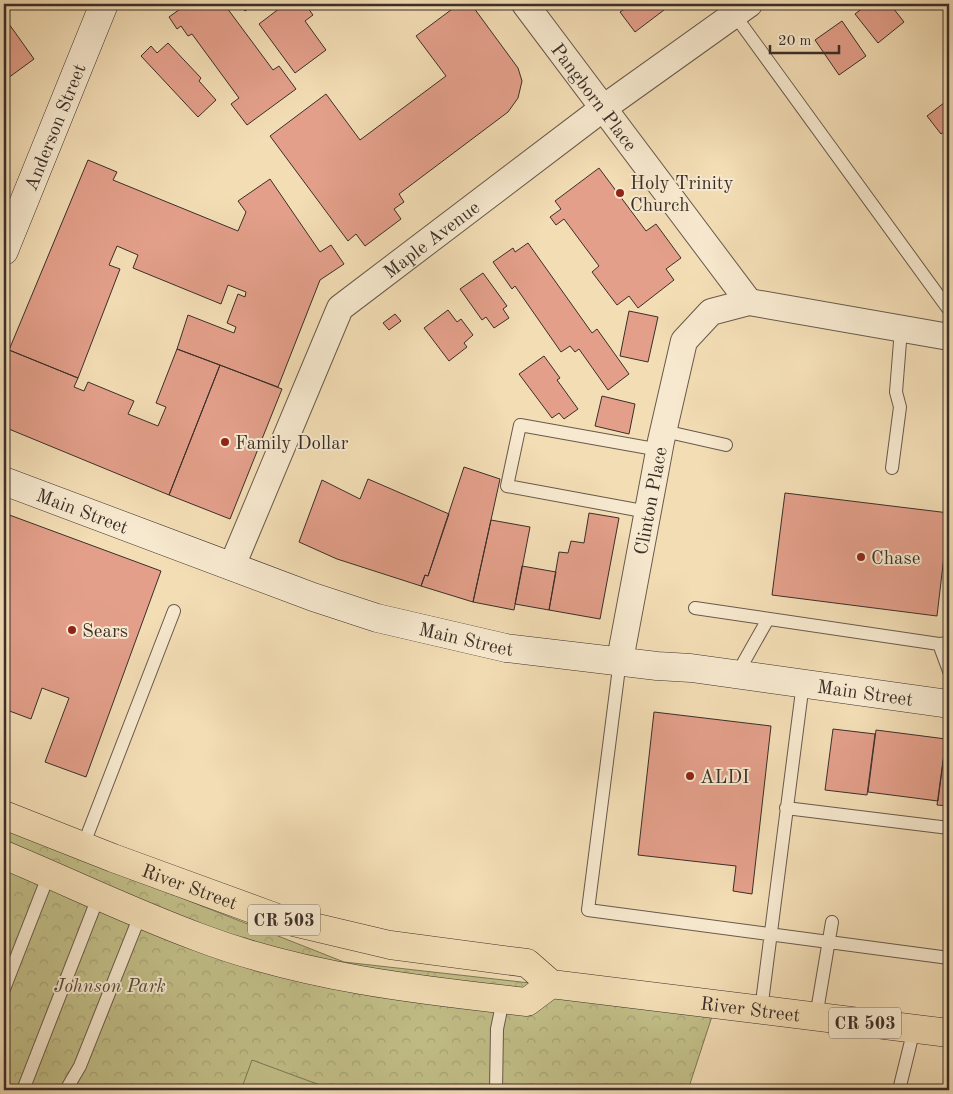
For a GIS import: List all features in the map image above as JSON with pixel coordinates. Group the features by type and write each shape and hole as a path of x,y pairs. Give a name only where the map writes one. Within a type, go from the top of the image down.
{"main road":[{"name":"Anderson Street","path":"4,251 104,4"},
{"name":"Main Street","path":"4,481 313,597 441,635 506,648 737,674 949,704"},
{"name":"River Street","path":"4,815 280,919 390,945 527,963 551,984 949,1034"},
{"path":"4,855 199,938 274,961 353,979 503,1000 528,1002 551,984"}],"street":[{"name":"Pangborn Place","path":"525,4 602,109 749,302"},
{"name":"Maple Avenue","path":"232,566 340,308 602,109 741,9"},
{"path":"749,302 901,329 945,333"},
{"name":"Clinton Place","path":"620,660 662,441 684,341 712,312 749,302"}],"lane":[{"path":"741,9 949,310"},
{"path":"892,468 900,406 896,392 901,329"},
{"path":"648,512 507,486 520,425 662,441 726,446"},
{"path":"695,608 944,644 949,671"},
{"path":"83,846 174,611"},
{"path":"737,674 768,619"},
{"path":"620,660 588,910 949,958"},
{"path":"761,1010 803,683"},
{"path":"786,808 949,828"},
{"path":"4,989 49,874"},
{"path":"23,1090 100,895"},
{"path":"66,1090 80,1066 140,913"},
{"path":"816,1017 832,922"},
{"path":"496,1090 497,1029 503,1000"},
{"path":"899,1090 914,1029"}],"green space":[{"name":"Johnson Park","path":"4,828 344,962 716,1004 688,1090 4,1090"},
{"path":"252,1060 328,1088 327,1090 241,1090"}],"building":[{"path":"187,4 230,4 227,8 273,70 279,66 296,89 247,125 231,104 239,98 192,34 188,36 181,26 177,29 169,17"},
{"path":"239,4 255,4 245,11"},
{"path":"277,4 305,4 313,15 305,21 326,50 295,73 259,24 280,8"},
{"path":"459,4 471,4 518,68 522,81 518,98 508,112 399,194 404,202 394,209 401,219 365,246 356,234 348,241 270,136 326,94 360,140 446,76 416,36"},
{"path":"632,4 659,4 664,10 635,32 620,12"},
{"path":"868,4 890,4 904,22 878,43 855,14"},
{"path":"4,17 34,59 4,81"},
{"path":"842,21 866,56 839,75 815,40"},
{"path":"168,43 201,78 199,81 216,100 198,117 141,56 151,46 157,53"},
{"path":"949,99 949,128 941,134 927,116"},
{"path":"88,160 117,172 113,180 238,231 246,212 238,201 270,179 320,252 331,245 344,264 320,280 278,387 177,349 188,315 234,333 236,327 227,323 238,294 245,297 246,292 228,285 221,304 133,268 138,255 117,246 109,265 120,269 78,378 9,350"},
{"path":"599,168 646,231 656,224 681,258 666,269 674,280 638,308 629,296 617,305 592,272 599,266 564,219 556,225 550,217 561,209 555,201"},
{"path":"528,243 592,333 597,329 629,374 608,390 579,349 575,352 570,346 561,352 515,286 512,289 493,262 513,248 515,252"},
{"path":"483,273 507,306 503,309 509,318 494,328 486,317 482,320 460,289"},
{"path":"448,310 457,322 461,319 473,335 464,343 467,347 449,361 424,328"},
{"path":"629,311 658,317 648,362 620,356"},
{"path":"395,314 401,321 389,330 383,323"},
{"path":"177,349 220,365 169,495 4,427 4,364 9,350 78,378 74,387 84,391 88,382 134,401 128,414 158,426 166,407 156,403"},
{"path":"544,356 560,378 557,380 578,409 564,419 559,413 552,418 519,374"},
{"name":"Family Dollar","path":"220,365 282,389 230,519 169,495"},
{"path":"602,396 635,404 629,434 595,426"},
{"path":"464,467 500,479 473,602 421,586 425,575 428,576"},
{"path":"368,479 449,514 428,576 425,575 421,586 337,559 299,542 322,480 360,499"},
{"name":"Chase","path":"785,493 949,513 937,616 772,595"},
{"name":"Sears","path":"4,513 161,571 86,777 45,762 69,698 42,688 31,719 4,709"},
{"path":"589,513 619,518 600,619 549,610 559,552 568,553 571,541 584,543"},
{"path":"491,520 530,527 514,610 473,602"},
{"path":"522,566 556,572 549,610 515,604"},
{"path":"654,712 771,726 752,894 733,891 736,866 638,855"},
{"path":"833,729 875,734 867,795 825,790"},
{"path":"876,730 946,739 938,801 868,792"},
{"path":"946,739 949,739 949,806 937,805"}],"place":[{"name":"Holy Trinity Church","path":"620,193"},
{"name":"Family Dollar","path":"225,442"},
{"name":"Chase","path":"861,557"},
{"name":"Sears","path":"72,630"},
{"name":"ALDI","path":"690,776"}]}
